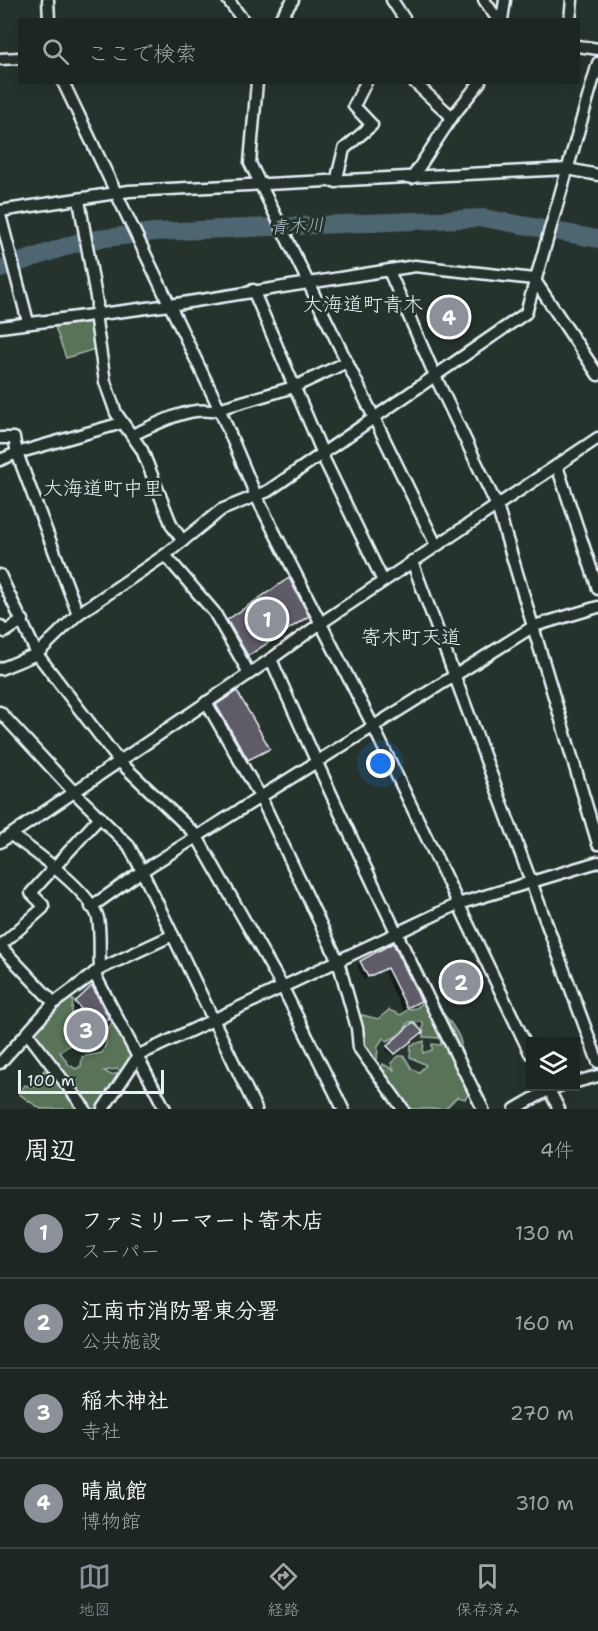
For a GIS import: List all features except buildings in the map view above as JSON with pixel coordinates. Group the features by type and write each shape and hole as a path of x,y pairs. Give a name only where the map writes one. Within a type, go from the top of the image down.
{"street":[{"path":"48,0 49,18"},
{"path":"228,0 242,18"},
{"path":"280,18 293,0"},
{"path":"392,0 404,18"},
{"path":"484,0 498,18"},
{"path":"500,18 505,0"},
{"path":"570,18 572,0"},
{"path":"580,46 598,49"},
{"path":"0,58 18,58"},
{"path":"0,669 37,654 78,615 165,555 221,510 257,498 436,378 526,313 598,63"},
{"path":"64,84 219,408 257,498 373,726 526,1043"},
{"path":"257,84 250,163 345,363 436,545"},
{"path":"336,182 344,149 372,125 354,106 365,84"},
{"path":"416,84 452,117"},
{"path":"412,178 452,117 478,84"},
{"path":"0,211 118,195 129,191 568,169 598,175"},
{"path":"79,200 98,314 96,321 105,382 116,413 142,450 172,526 183,541"},
{"path":"0,215 28,322"},
{"path":"0,327 170,305 415,266 534,279"},
{"path":"389,271 436,378 497,506 598,844"},
{"path":"534,279 598,375"},
{"path":"253,291 323,455 383,581"},
{"path":"132,435 166,420 294,387 345,363"},
{"path":"0,460 122,423"},
{"path":"0,438 14,438 17,453 78,615"},
{"path":"0,842 271,659 321,622 598,438"},
{"path":"557,466 598,590"},
{"path":"165,555 214,612 249,673"},
{"path":"412,561 598,1062"},
{"path":"0,575 37,654 119,761 196,835 283,988 343,1109"},
{"path":"91,907 196,835 534,626 598,606"},
{"path":"0,626 5,632 22,620"},
{"path":"271,659 315,761 483,1109"},
{"path":"206,702 260,796 338,961 357,1028 359,1048 403,1109"},
{"path":"0,712 73,791 134,851 256,1109"},
{"path":"54,1003 0,946 43,908 32,893 100,817"},
{"path":"11,835 57,867 98,917 97,971 165,1109"},
{"path":"103,1109 139,1055 458,904 598,862"},
{"path":"0,1063 54,1003 97,971 173,935"},
{"path":"28,1034 85,1109"},
{"path":"580,1081 598,1076"},
{"path":"515,1109 543,1091"},
{"path":"550,1091 559,1109"}],"green space":[{"path":"92,322 95,349 66,358 55,327"},
{"path":"427,996 442,1011 460,1039 461,1046 453,1062 456,1070 462,1067 472,1088 465,1099 457,1097 445,1109 403,1109 380,1072 383,1064 394,1070 391,1063 399,1056 404,1056 412,1069 419,1072 426,1065 410,1057 411,1045 424,1041 423,1053 432,1050 432,1044 441,1045 440,1038 423,1037 423,1022 409,1022 401,1034 387,1041 383,1038 378,1046 377,1061 371,1062 360,1039 360,1022 362,1015 378,1019 389,1010 401,1015 408,1009 417,1008"},
{"path":"68,997 73,1000 71,1021 82,1036 60,1052 69,1065 76,1069 81,1066 82,1057 102,1053 106,1044 106,1032 115,1018 136,1054 121,1072 117,1069 104,1071 111,1075 118,1073 117,1080 95,1109 91,1109 33,1032 58,1003"},
{"path":"44,1070 56,1079 71,1100 81,1109 41,1109 19,1094 25,1085 34,1087"}],"waterway":[{"name":"青木川","path":"0,269 82,241 154,232 484,218 598,239"}],"place":[{"name":"晴嵐館","path":"449,317"},
{"name":"ファミリーマート寄木店","path":"267,619"},
{"name":"江南市消防署東分署","path":"461,982"},
{"name":"稲木神社","path":"86,1030"}],"district":[{"name":"大海道町青木","path":"363,304"},
{"name":"大海道町中里","path":"103,488"},
{"name":"寄木町天道","path":"411,637"}]}
